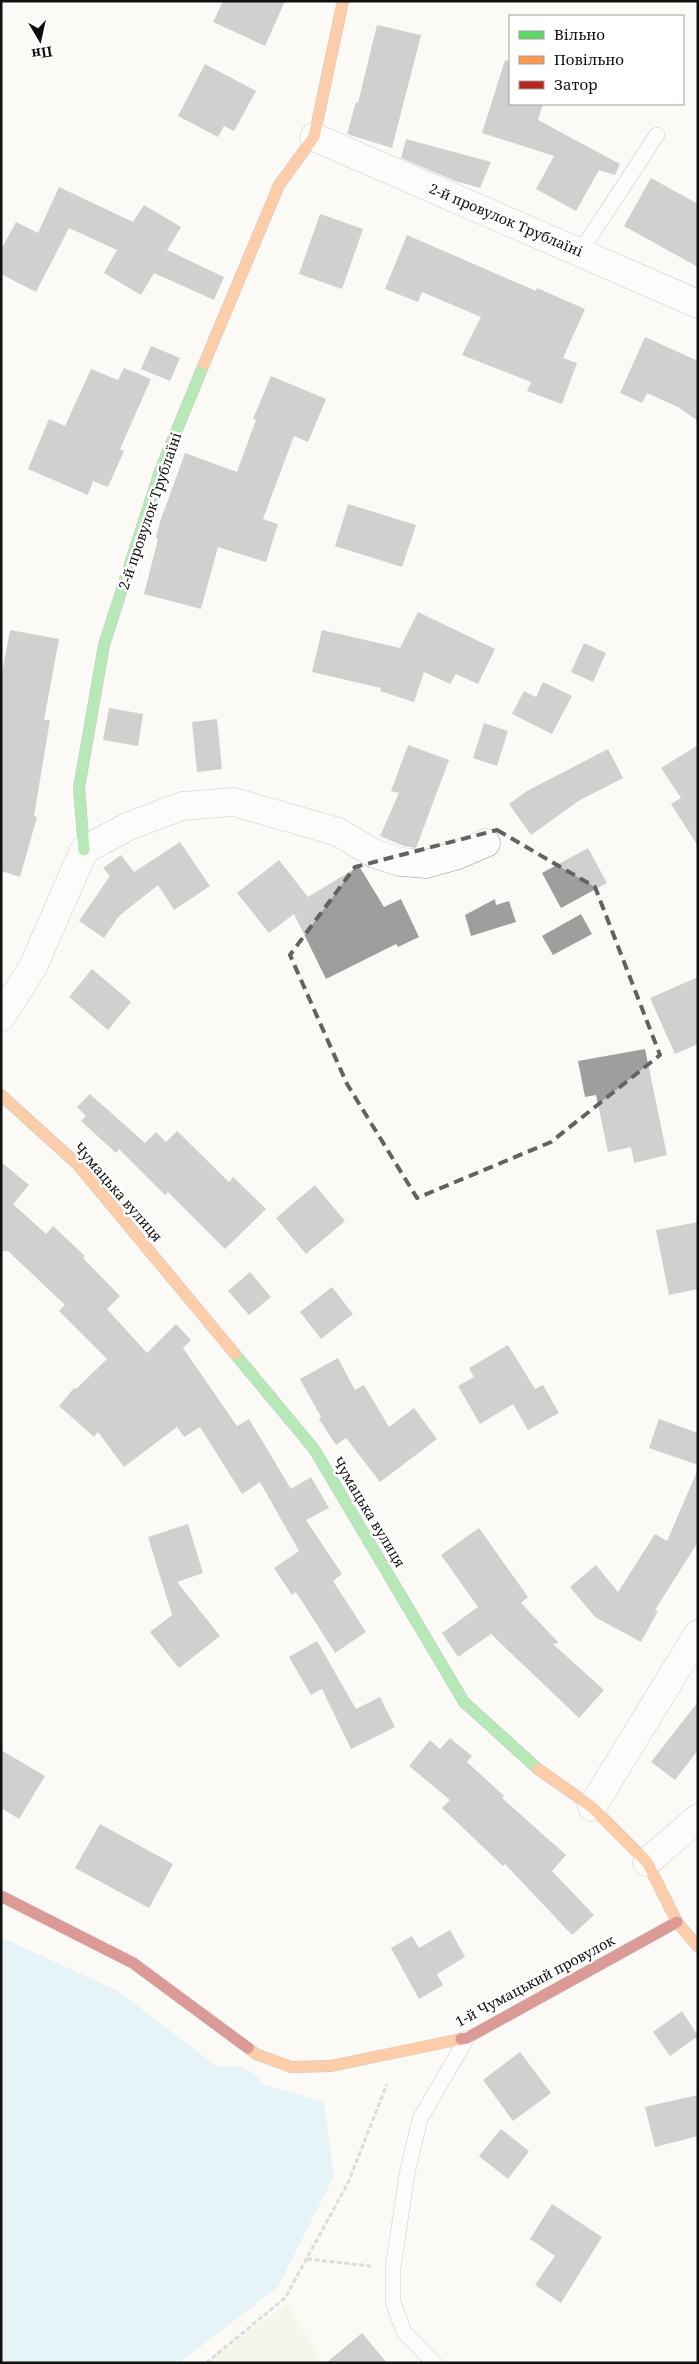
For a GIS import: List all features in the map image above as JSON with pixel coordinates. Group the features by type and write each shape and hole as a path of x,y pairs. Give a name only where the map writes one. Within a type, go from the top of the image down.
{"street":[{"name":"2-й провулок Трублаїні","path":"84,850 78,788 104,645 154,489 279,185 314,137 343,1"},
{"name":"2-й провулок Трублаїні","path":"314,137 698,304"},
{"path":"1,1016 33,966 84,850 129,826 182,806 234,802 338,832 375,854 401,862 426,864 458,855 486,843"},
{"name":"Чумацька вулиця","path":"1,1095 77,1164 314,1449 464,1702 543,1773 592,1807 647,1862 677,1922 698,1947"},
{"path":"592,1807 698,1634"},
{"path":"647,1862 698,1818"},
{"name":"1-й Чумацький провулок","path":"1,1896 133,1964 256,2054 291,2067 331,2066 401,2050 467,2038 677,1922"}],"lane":[{"path":"580,252 657,135"},
{"path":"434,2363 404,2332 393,2302 393,2268 407,2174 420,2119 467,2038"}],"path":[{"path":"206,2363 285,2298 348,2183 401,2050"},
{"path":"307,2259 393,2268"}],"highlighted area":[{"path":"497,830 595,887 660,1055 551,1142 417,1198 347,1084 290,955 355,867"}],"green space":[{"path":"287,2303 323,2363 206,2363 212,2358"}],"water":[{"path":"1,1937 118,1991 218,2067 238,2066 253,2073 262,2084 324,2102 334,2176 278,2287 179,2363 1,2363"}],"building":[{"path":"223,1 285,1 265,46 213,22"},
{"path":"377,25 421,35 392,148 347,134 356,102 358,103"},
{"path":"505,60 509,61 509,105 543,105 538,120 620,164 615,175 599,170 576,211 536,189 554,156 482,133"},
{"path":"205,64 256,91 234,131 224,126 218,137 178,116"},
{"path":"406,139 491,162 480,188 455,181 401,158"},
{"path":"651,178 698,204 698,267 624,226"},
{"path":"59,187 133,222 144,205 181,227 167,250 224,277 214,300 154,273 141,295 104,273 117,250 69,228 36,292 1,274 1,250 16,222 38,233"},
{"path":"320,214 363,229 342,289 299,274"},
{"path":"407,235 536,291 537,288 585,309 563,358 577,363 562,404 527,391 531,382 462,355 481,317 422,292 418,302 385,289"},
{"path":"645,337 698,361 698,421 678,407 647,393 642,403 620,393"},
{"path":"151,346 180,358 170,381 141,369"},
{"path":"124,368 151,379 120,449 124,451 108,487 93,481 88,495 28,469 49,419 65,426 91,369 118,380"},
{"path":"271,376 326,399 308,442 294,436 263,519 278,524 266,562 218,547 201,609 144,594 158,539 156,538 160,522 185,453 237,472 256,420 253,419"},
{"path":"348,504 416,525 402,567 335,546"},
{"path":"418,612 495,649 478,684 456,674 450,684 424,672 414,702 380,691 381,688 312,672 322,630 400,648"},
{"path":"10,630 59,639 44,720 50,720 34,816 37,817 20,877 1,871 1,679"},
{"path":"584,643 606,653 593,682 571,672"},
{"path":"543,682 572,696 552,734 512,714 524,691 536,697"},
{"path":"109,708 143,714 138,746 103,740"},
{"path":"217,719 222,769 197,772 192,722"},
{"path":"484,723 508,731 497,766 473,758"},
{"path":"408,745 449,760 416,848 404,846 380,836 399,793 391,791"},
{"path":"698,745 698,846 671,804 681,798 661,768"},
{"path":"608,749 623,778 580,800 531,835 509,804 527,791"},
{"path":"180,842 210,886 174,910 158,885 119,916 104,938 79,921 110,876 103,868 121,855 134,872"},
{"path":"588,848 607,883 561,908 542,873"},
{"path":"279,860 308,897 359,866 384,907 401,899 419,937 398,947 396,944 326,979 294,914 269,933 237,893"},
{"path":"495,899 496,905 509,901 516,922 471,936 465,915"},
{"path":"581,914 592,934 553,955 542,936"},
{"path":"92,969 131,1002 108,1030 69,997"},
{"path":"698,977 698,1044 675,1054 650,998"},
{"path":"645,1049 667,1155 634,1163 631,1147 608,1152 596,1095 585,1097 578,1061"},
{"path":"90,1094 145,1143 156,1132 166,1142 177,1131 229,1182 233,1177 266,1209 225,1249 168,1192 165,1195 119,1149 116,1153 81,1121 86,1116 77,1107"},
{"path":"1,1162 29,1185 13,1204 46,1234 53,1226 85,1256 83,1258 120,1296 107,1309 147,1353 176,1324 191,1340 183,1348 237,1426 249,1419 291,1489 311,1477 329,1508 306,1520 342,1574 333,1581 366,1632 335,1653 296,1592 292,1595 274,1568 299,1551 260,1482 242,1494 200,1427 184,1437 177,1427 124,1467 98,1432 94,1437 59,1406 74,1388 76,1389 107,1359 59,1311 65,1305 8,1251 1,1251"},
{"path":"315,1185 345,1221 306,1254 276,1218"},
{"path":"698,1222 698,1289 669,1295 656,1230"},
{"path":"250,1272 271,1297 249,1315 228,1291"},
{"path":"332,1287 353,1314 321,1339 300,1312"},
{"path":"508,1345 535,1389 543,1385 559,1413 528,1430 513,1404 480,1424 458,1386 474,1377 469,1368"},
{"path":"338,1358 355,1390 364,1385 389,1427 414,1408 437,1439 380,1482 346,1438 336,1445 319,1419 321,1417 300,1379"},
{"path":"659,1419 698,1433 698,1465 649,1448"},
{"path":"698,1469 698,1542 655,1610 658,1611 641,1642 595,1617 570,1587 596,1565 618,1592 655,1534 667,1541"},
{"path":"188,1524 203,1573 177,1582 220,1636 179,1668 150,1632 172,1615 148,1537"},
{"path":"479,1528 528,1597 521,1603 559,1643 553,1644 604,1690 579,1718 491,1634 458,1657 442,1633 478,1607 441,1555"},
{"path":"317,1641 356,1709 380,1697 395,1727 351,1749 322,1689 311,1695 289,1657"},
{"path":"698,1702 698,1750 675,1780 651,1762"},
{"path":"450,1738 472,1756 467,1762 504,1796 502,1798 566,1855 552,1871 594,1915 572,1935 505,1864 503,1866 442,1808 450,1800 409,1766 430,1740 440,1749"},
{"path":"1,1750 45,1776 19,1819 1,1808"},
{"path":"100,1824 173,1864 149,1908 75,1868"},
{"path":"450,1930 465,1957 437,1974 443,1985 419,1999 391,1948 412,1936 419,1948"},
{"path":"682,2011 698,2036 670,2056 653,2032"},
{"path":"520,2052 551,2093 513,2121 483,2080"},
{"path":"698,2095 698,2136 655,2147 645,2107"},
{"path":"501,2129 529,2151 508,2179 479,2156"},
{"path":"552,2204 602,2237 561,2303 535,2285 555,2256 530,2239"},
{"path":"362,2333 387,2363 326,2363"}],"traffic: fast":[{"path":"84,850 79,788 104,645 160,471 204,364"},
{"path":"235,1354 314,1449 464,1702 538,1769"}],"traffic: slow":[{"path":"204,364 279,185 314,137 343,1"},
{"path":"1,1095 77,1164 235,1354"},
{"path":"538,1769 592,1807 647,1862 677,1922 698,1947"},
{"path":"248,2048 256,2054 291,2067 331,2066 461,2039"}],"traffic: jam":[{"path":"1,1896 133,1963 248,2048"},
{"path":"461,2039 467,2038 677,1922"}]}
